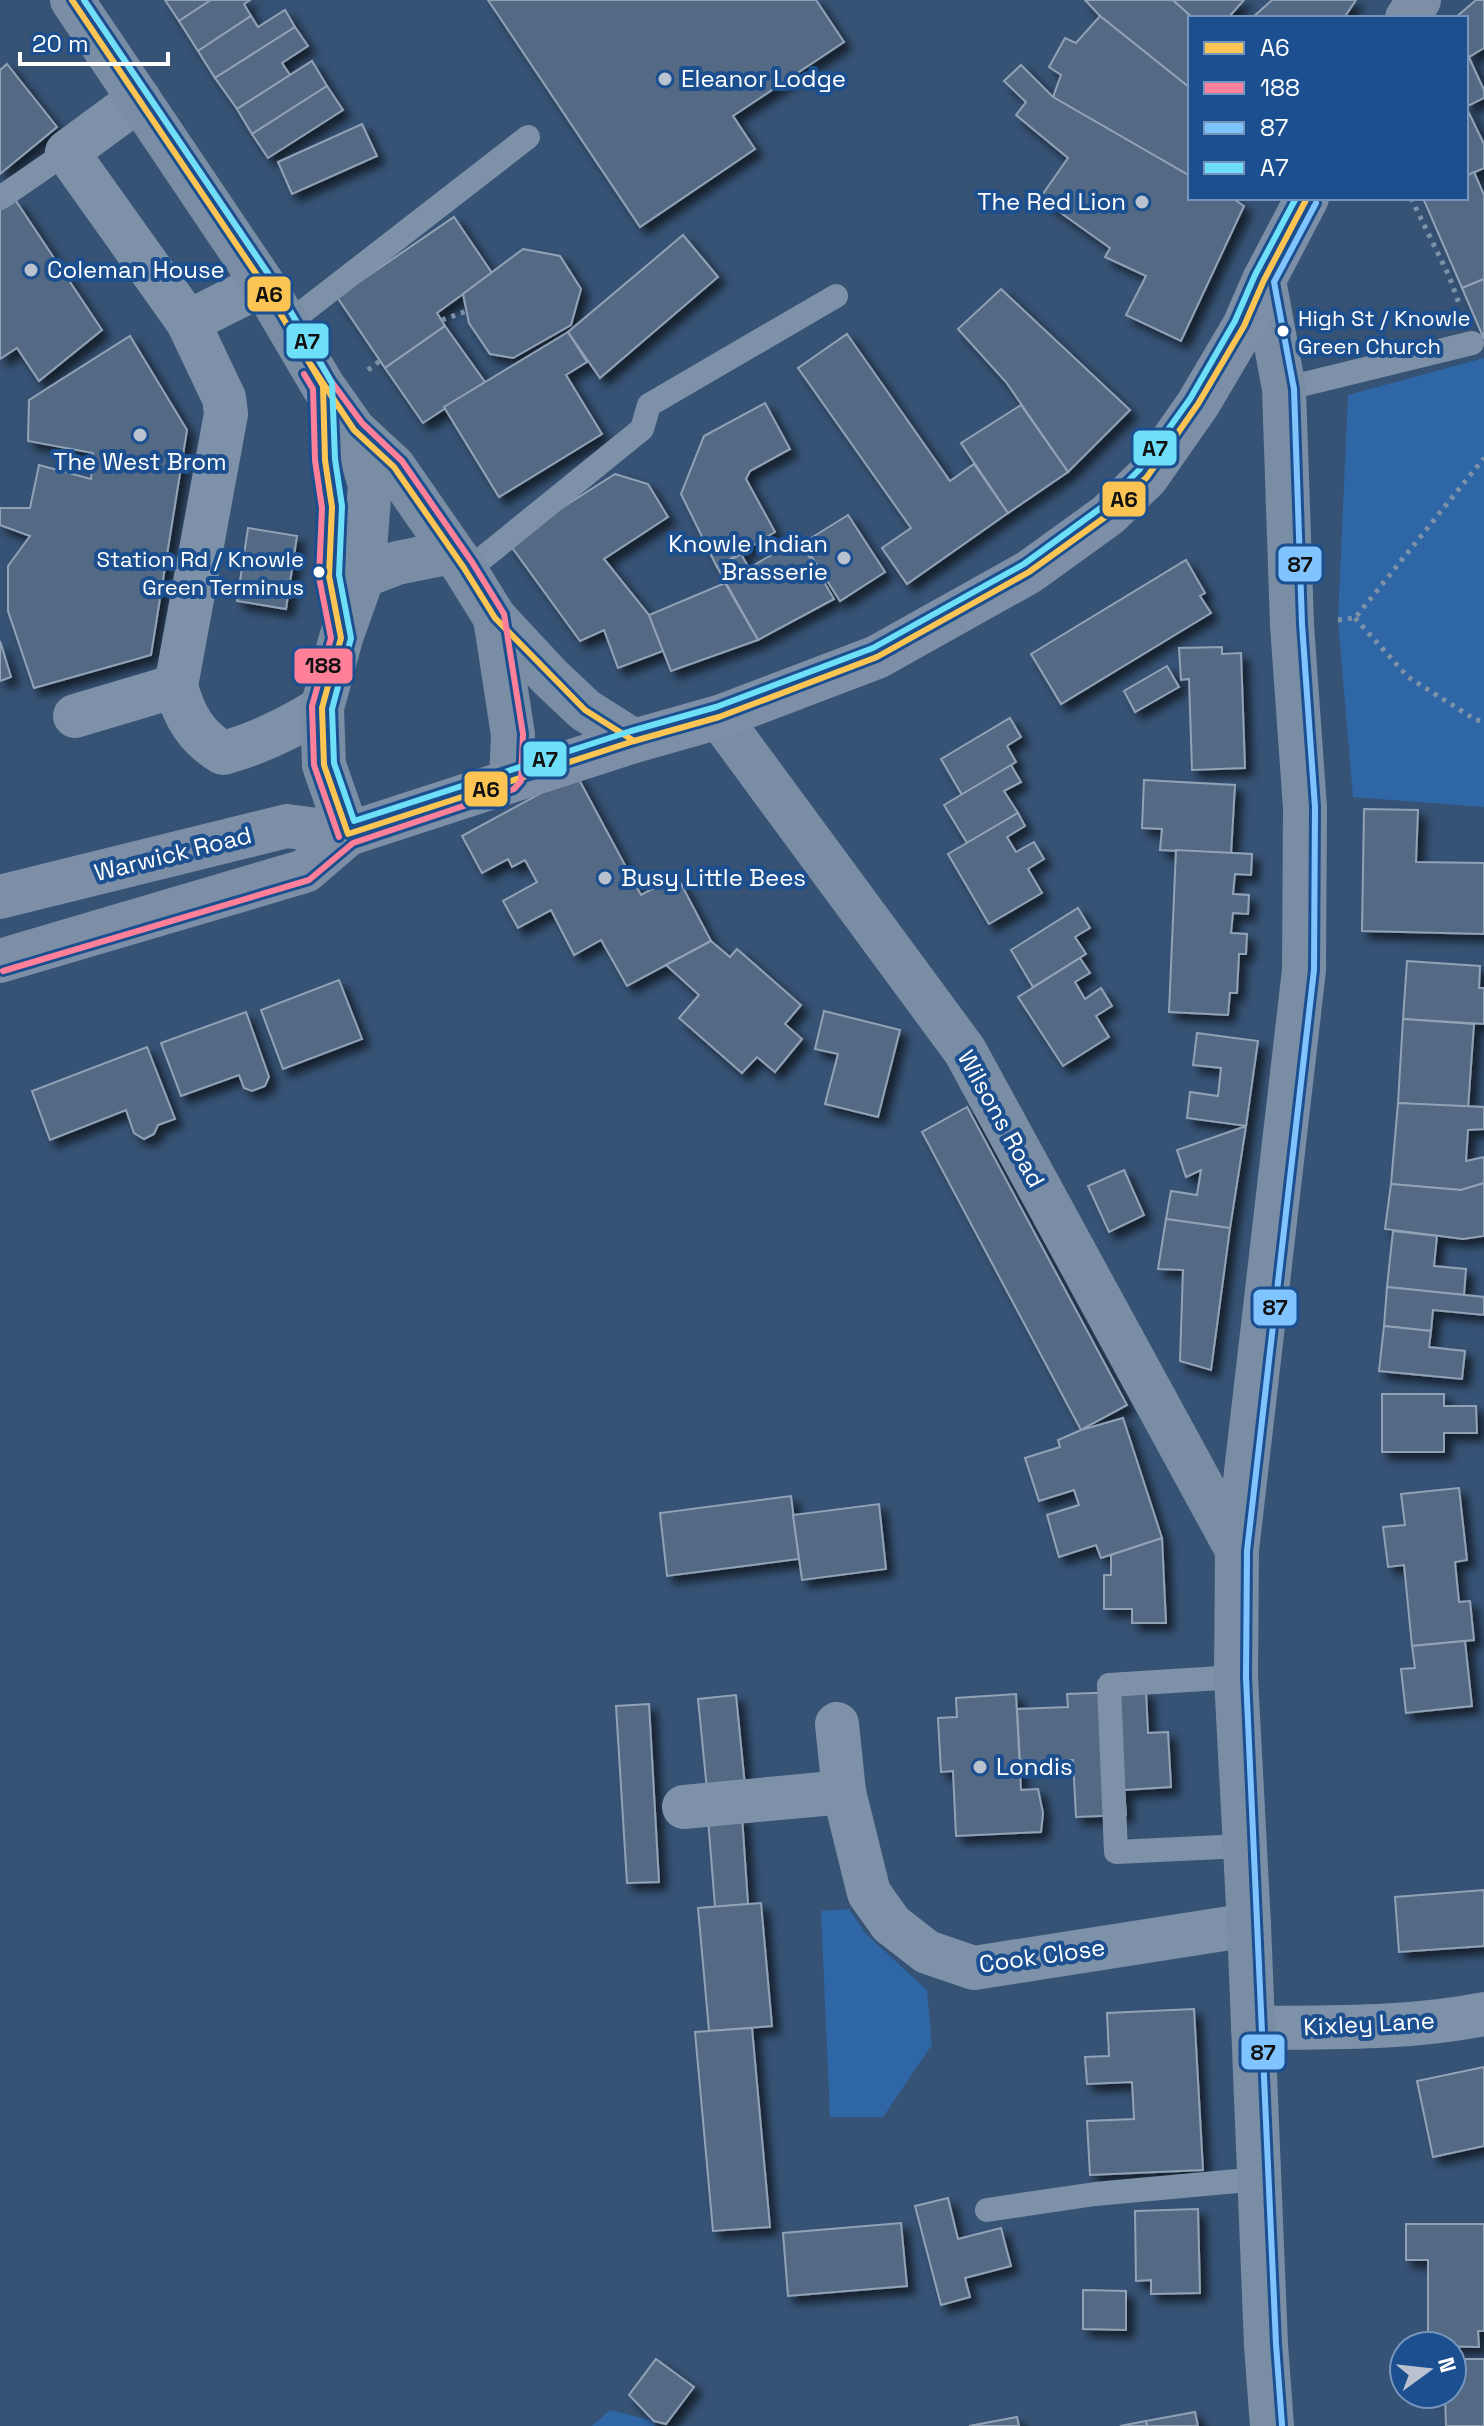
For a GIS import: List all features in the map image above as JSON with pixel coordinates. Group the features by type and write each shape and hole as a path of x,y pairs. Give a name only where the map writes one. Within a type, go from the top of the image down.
{"main road":[{"path":"72,0 263,284 323,386 354,430 394,467 495,618 585,710 634,741"},
{"name":"Warwick Road","path":"0,961 305,871 348,834 634,741 719,717 877,657 1029,572 1108,515 1147,477 1198,404 1244,326 1306,200"},
{"path":"1264,280 1284,389 1292,625 1305,808 1304,970 1237,1550 1236,1677 1272,2426"},
{"path":"348,834 324,765 322,708 341,638 363,576 370,485 354,430"},
{"path":"363,576 397,563 458,560"},
{"path":"495,618 513,735 511,780"},
{"name":"Wilsons Road","path":"719,717 965,1051 1237,1550"},
{"name":"Warwick Road","path":"0,897 287,826 348,834"}],"street":[{"path":"139,99 67,152 188,322 224,398 226,414 176,686 182,706 205,742 223,753 255,745 322,708"},
{"path":"188,322 263,284"},
{"path":"75,716 176,686"},
{"name":"Cook Close","path":"837,1724 844,1792 869,1893 891,1924 927,1952 974,1968 1249,1925"},
{"path":"684,1807 844,1792"},
{"name":"Kixley Lane","path":"1253,2028 1377,2026 1484,2014"}],"lane":[{"path":"287,324 528,137"},
{"path":"0,198 67,152"},
{"path":"458,560 484,557 642,429 649,405 836,296"},
{"path":"1284,389 1472,343"},
{"path":"323,386 325,460 332,507 329,576 341,638"},
{"path":"1236,1677 1109,1685 1116,1852 1243,1846"},
{"path":"987,2210 1095,2194 1259,2179"}],"path":[{"path":"1412,200 1449,276 1472,343"},
{"path":"442,320 467,311"},
{"path":"1292,625 1355,618 1484,458"},
{"path":"1355,618 1408,677 1476,720 1484,721"}],"shaded area":[{"path":"1484,358 1484,807 1353,797 1338,620 1348,395"},
{"path":"849,1909 866,1934 927,1990 932,2045 883,2117 830,2117 821,1911"},
{"path":"610,2410 654,2421 655,2426 592,2426"}],"building":[{"path":"165,0 211,0 179,21"},
{"path":"211,0 250,0 244,4 251,16 198,51 179,21"},
{"name":"Eleanor Lodge","path":"488,0 816,0 844,42 733,116 755,149 640,227"},
{"path":"1085,0 1173,0 1191,16 1188,16 1188,86 1100,16"},
{"path":"1173,0 1244,0 1230,16 1191,16"},
{"path":"1272,0 1356,0 1345,16 1254,16"},
{"path":"1476,0 1484,0 1484,48 1469,57 1468,16 1457,16"},
{"path":"285,10 295,27 215,78 198,51 251,16 258,27"},
{"path":"1100,16 1188,86 1188,175 1053,97 1061,75 1049,67 1065,38 1076,43"},
{"path":"295,27 308,46 282,63 290,75 237,109 215,78"},
{"path":"1468,55 1484,90 1484,98 1468,106"},
{"path":"312,61 327,86 252,134 237,109"},
{"path":"7,64 57,127 0,174 0,70"},
{"name":"The Red Lion","path":"1021,65 1053,97 1188,175 1188,200 1235,200 1244,206 1181,341 1126,315 1146,276 1105,257 1110,248 1040,198 1068,158 1016,115 1026,102 1004,81"},
{"path":"327,86 343,110 268,158 252,134"},
{"path":"1468,111 1484,144 1484,168 1468,175"},
{"path":"362,124 377,156 292,194 278,162"},
{"path":"1474,172 1484,195 1484,279 1462,288 1424,200 1468,200 1468,175"},
{"name":"Coleman House","path":"16,201 102,330 39,381 17,348 0,359 0,210"},
{"path":"454,217 492,273 437,313 445,326 385,368 337,297"},
{"path":"683,235 718,277 600,378 568,332"},
{"path":"523,249 560,256 581,289 571,325 513,358 490,354 469,323 463,294"},
{"path":"1484,279 1484,339 1462,288"},
{"path":"1001,289 1130,410 1068,472 1006,382 958,329"},
{"path":"445,326 485,382 423,423 385,368"},
{"path":"568,332 587,362 566,375 602,434 499,497 444,407"},
{"path":"847,334 950,481 974,464 1008,513 907,584 882,548 911,528 798,368"},
{"path":"130,336 187,430 151,655 34,688 8,611 8,566 30,536 0,525 0,508 30,508 39,465 91,479 93,453 28,441 29,400"},
{"path":"765,403 790,449 750,471 746,479 775,532 717,567 681,494 704,436"},
{"path":"1021,405 1068,472 1008,513 961,443"},
{"path":"615,474 648,484 668,517 604,559 649,615 663,651 618,668 604,630 580,641 508,542"},
{"name":"Knowle Indian Brasserie","path":"848,515 885,572 840,601 803,543"},
{"path":"248,528 297,536 286,609 237,601"},
{"path":"799,539 834,599 758,640 717,567 741,554 749,568"},
{"path":"1186,560 1205,593 1200,596 1211,613 1061,704 1031,654"},
{"path":"725,583 758,640 671,671 649,615"},
{"path":"0,641 11,677 0,681"},
{"path":"1222,647 1222,654 1241,653 1245,768 1192,770 1189,679 1181,680 1179,648"},
{"path":"1167,666 1179,687 1135,712 1124,691"},
{"path":"1010,718 1021,737 1007,746 1016,762 962,795 941,759"},
{"path":"1011,765 1021,782 1004,791 1018,813 967,843 944,805"},
{"path":"576,774 641,895 677,876 711,941 627,986 601,940 574,955 551,910 518,928 503,901 537,882 525,860 512,867 508,859 482,873 462,836"},
{"path":"1144,780 1235,785 1231,854 1160,850 1162,829 1142,828"},
{"path":"1364,809 1418,810 1416,862 1484,863 1484,934 1362,931"},
{"path":"1018,813 1025,826 1007,837 1016,852 1034,842 1044,859 1028,869 1042,893 989,924 948,854"},
{"path":"1176,850 1252,854 1251,875 1235,874 1233,894 1249,895 1248,914 1233,913 1231,933 1247,934 1246,954 1239,954 1237,993 1230,993 1228,1015 1169,1012"},
{"path":"1078,908 1090,928 1075,937 1086,954 1033,987 1011,950"},
{"path":"711,941 730,957 737,949 801,1005 785,1024 802,1039 775,1072 757,1057 742,1073 679,1018 699,995 666,965"},
{"path":"1080,958 1090,973 1075,982 1085,999 1101,988 1112,1006 1096,1016 1109,1037 1063,1066 1018,997"},
{"path":"1407,961 1480,966 1479,988 1484,988 1484,1024 1403,1019"},
{"path":"339,980 362,1039 283,1069 261,1010"},
{"path":"824,1011 900,1030 878,1117 825,1104 838,1054 815,1049"},
{"path":"246,1012 269,1077 265,1086 252,1091 244,1088 239,1075 181,1096 161,1043"},
{"path":"1403,1019 1474,1024 1468,1108 1398,1103"},
{"path":"1197,1033 1258,1041 1246,1126 1187,1118 1190,1092 1218,1096 1221,1068 1193,1065"},
{"path":"147,1047 175,1119 158,1125 154,1134 144,1139 134,1133 126,1110 50,1140 32,1091"},
{"path":"1398,1103 1484,1107 1484,1129 1468,1130 1466,1161 1484,1157 1484,1183 1461,1190 1391,1184"},
{"path":"967,1107 1127,1405 1081,1430 922,1132"},
{"path":"1246,1126 1230,1228 1166,1219 1171,1191 1197,1195 1201,1170 1186,1177 1177,1150"},
{"path":"1124,1170 1144,1215 1109,1232 1088,1186"},
{"path":"1484,1183 1484,1236 1463,1239 1385,1229 1391,1184 1461,1190"},
{"path":"1166,1219 1230,1228 1211,1370 1180,1361 1183,1270 1158,1269"},
{"path":"1393,1231 1437,1236 1434,1266 1466,1269 1464,1295 1387,1287"},
{"path":"1387,1287 1484,1297 1484,1315 1433,1310 1431,1331 1384,1326"},
{"path":"1384,1326 1431,1331 1429,1347 1465,1351 1462,1379 1379,1371"},
{"path":"1382,1394 1444,1394 1444,1406 1476,1406 1477,1433 1444,1433 1444,1452 1382,1452"},
{"path":"1123,1418 1162,1538 1101,1558 1096,1545 1059,1557 1047,1515 1079,1505 1074,1490 1039,1501 1025,1458 1060,1447 1058,1440 1081,1430"},
{"path":"1459,1488 1467,1560 1455,1562 1459,1602 1470,1601 1474,1640 1412,1646 1404,1565 1388,1567 1383,1527 1405,1525 1401,1494"},
{"path":"791,1496 799,1559 667,1576 660,1513"},
{"path":"879,1504 886,1569 802,1580 793,1515"},
{"path":"1162,1538 1166,1623 1132,1623 1132,1609 1104,1609 1104,1575 1111,1575 1111,1555"},
{"path":"1465,1641 1472,1706 1406,1713 1401,1669 1415,1668 1412,1646"},
{"path":"1146,1691 1148,1733 1168,1732 1171,1787 1124,1790 1126,1815 1076,1817 1073,1760 1020,1763 1017,1709 1068,1707 1067,1694"},
{"name":"Londis","path":"1016,1694 1021,1790 1038,1789 1043,1813 1041,1832 956,1836 953,1771 941,1772 938,1718 957,1717 956,1698"},
{"path":"736,1695 745,1786 707,1790 698,1699"},
{"path":"649,1704 659,1882 627,1883 616,1706"},
{"path":"742,1816 748,1904 715,1907 708,1819"},
{"path":"1484,1890 1484,1946 1399,1952 1395,1897"},
{"path":"761,1903 772,2026 709,2031 698,1908"},
{"path":"1194,2009 1203,2170 1090,2175 1087,2121 1134,2119 1132,2082 1087,2084 1085,2057 1109,2056 1107,2013"},
{"path":"752,2028 770,2227 713,2231 695,2032"},
{"path":"1484,2067 1484,2146 1433,2157 1417,2081"},
{"path":"948,2198 958,2239 1001,2228 1011,2266 965,2278 970,2297 941,2305 915,2206"},
{"path":"1198,2209 1200,2293 1151,2294 1151,2280 1136,2281 1135,2211"},
{"path":"901,2223 907,2286 788,2296 783,2233"},
{"path":"1406,2224 1484,2224 1484,2331 1478,2331 1479,2347 1468,2347 1468,2330 1428,2330 1428,2260 1406,2260"},
{"path":"1083,2290 1126,2291 1126,2330 1083,2329"},
{"path":"656,2359 694,2387 666,2424 654,2421 629,2395"},
{"path":"1468,2359 1484,2359 1484,2426 1446,2426 1445,2410 1468,2410"},
{"path":"1195,2412 1198,2426 1147,2426 1146,2421"},
{"path":"1017,2417 1019,2426 969,2426"},
{"path":"1146,2421 1147,2426 1120,2426"}],"transit line":[{"name":"A6","path":"72,0 263,284 323,386 325,460 332,507 329,576 341,638 322,708 324,765 348,834 634,741 719,717 877,657 1029,572 1108,515 1147,477 1198,404 1244,326 1306,200"},
{"name":"188","path":"3,971 309,880 353,843 514,789 521,781 523,734 504,614 402,461 362,423 331,381 271,278 84,0"},
{"name":"A7","path":"84,0 271,278 332,383 335,459 342,506 339,575 351,638 332,709 334,763 354,821 631,731 716,707 873,648 1024,564 1102,507 1139,470 1190,399 1235,321 1255,275 1295,200"},
{"name":"87","path":"1282,2425 1246,1677 1247,1551 1314,970 1315,807 1302,624 1294,389 1274,282 1316,203"},
{"name":"A6","path":"311,365 354,430 394,467 495,618 585,710 634,741"},
{"name":"188","path":"304,374 313,389 315,460 322,508 319,577 331,638 312,706 314,765 339,837"}],"place":[{"name":"Eleanor Lodge","path":"665,79"},
{"name":"The Red Lion","path":"1142,202"},
{"name":"Coleman House","path":"31,270"},
{"name":"High St / Knowle Green Church","path":"1283,331"},
{"name":"The West Brom","path":"140,435"},
{"name":"Knowle Indian Brasserie","path":"844,558"},
{"name":"Station Rd / Knowle Green Terminus","path":"319,572"},
{"name":"Busy Little Bees","path":"605,878"},
{"name":"Londis","path":"980,1767"}]}
